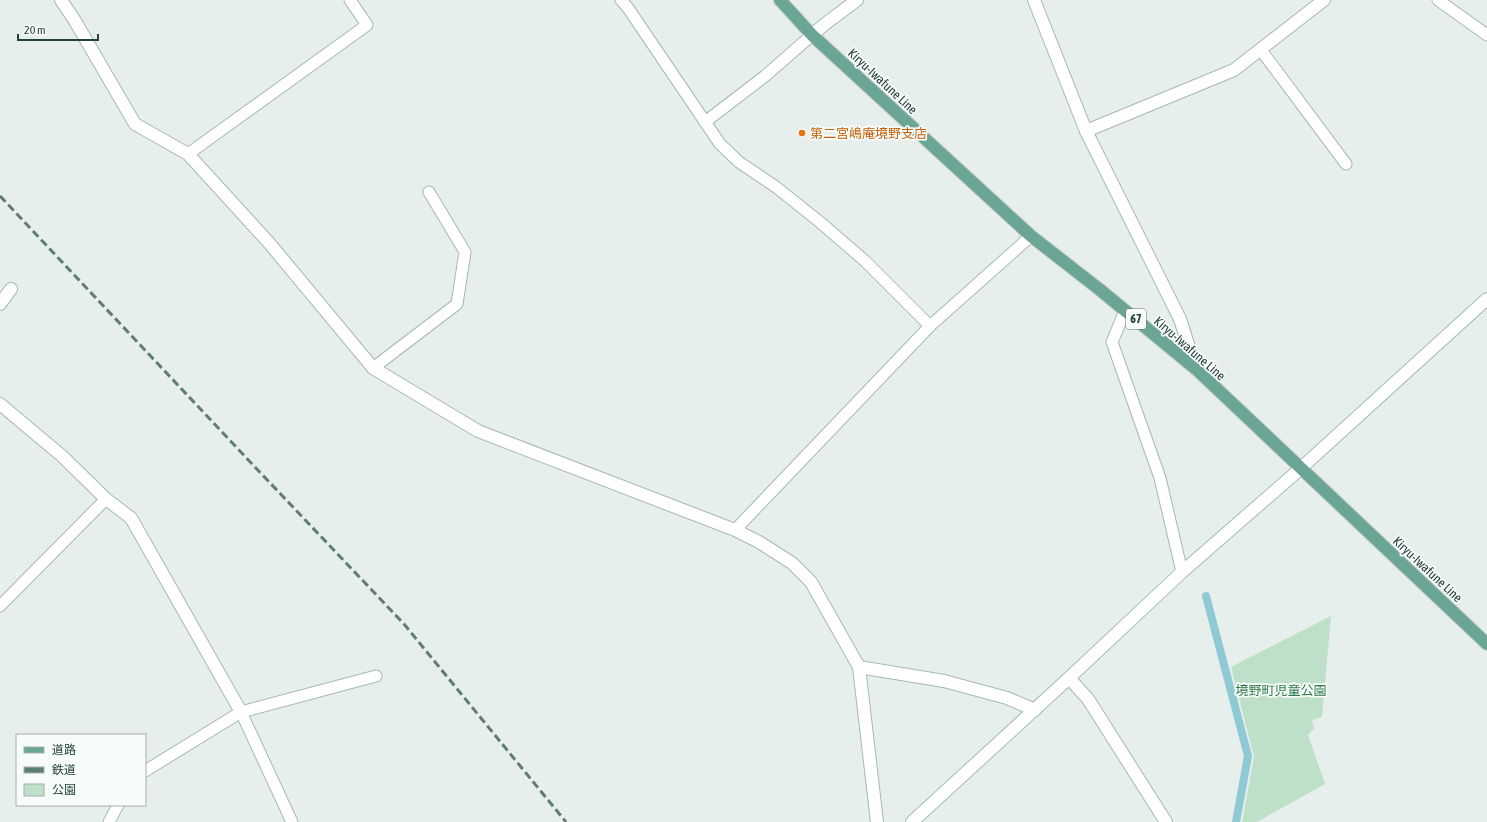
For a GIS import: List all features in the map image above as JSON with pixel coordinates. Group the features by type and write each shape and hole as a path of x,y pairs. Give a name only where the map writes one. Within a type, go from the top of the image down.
{"main road":[{"name":"Kiryu-Iwafune Line","path":"780,0 812,35 1031,236 1196,369 1300,469 1487,644"}],"street":[{"path":"61,0 75,21 134,124 188,154 270,244 373,368 478,431 735,530 759,542 792,563 811,582 859,667 878,822"},
{"path":"812,35 857,0"},
{"path":"1034,0 1086,131 1180,319 1196,369"},
{"path":"1086,131 1234,70 1324,0"},
{"path":"0,304 11,289"},
{"path":"912,822 1070,678 1182,572 1300,469 1487,298"},
{"path":"0,404 62,456 106,499 131,518 241,712"},
{"path":"859,667 944,681 1007,698 1035,710"},
{"path":"1070,678 1088,699 1166,822"}],"lane":[{"path":"188,154 367,26 350,0"},
{"path":"620,0 628,8 720,144 739,162 776,187 859,256 930,326"},
{"path":"1438,0 1487,35"},
{"path":"705,122 765,76 812,35"},
{"path":"1261,50 1346,164"},
{"path":"373,368 457,304 465,252 429,192"},
{"path":"735,530 930,326 1031,236"},
{"path":"1125,311 1112,342 1160,478 1182,572"},
{"path":"0,606 106,499"},
{"path":"146,769 241,712 376,676"},
{"path":"241,712 292,822"},
{"path":"109,822 117,806"}],"green space":[{"name":"境野町児童公園","path":"1331,616 1322,717 1312,720 1314,729 1308,735 1325,784 1257,822 1242,822 1254,757 1231,667"}],"waterway":[{"path":"1206,596 1248,756 1236,822"}],"railway":[{"path":"0,196 404,624 566,822"}],"place":[{"name":"第二宮嶋庵境野支店","path":"802,133"}]}
